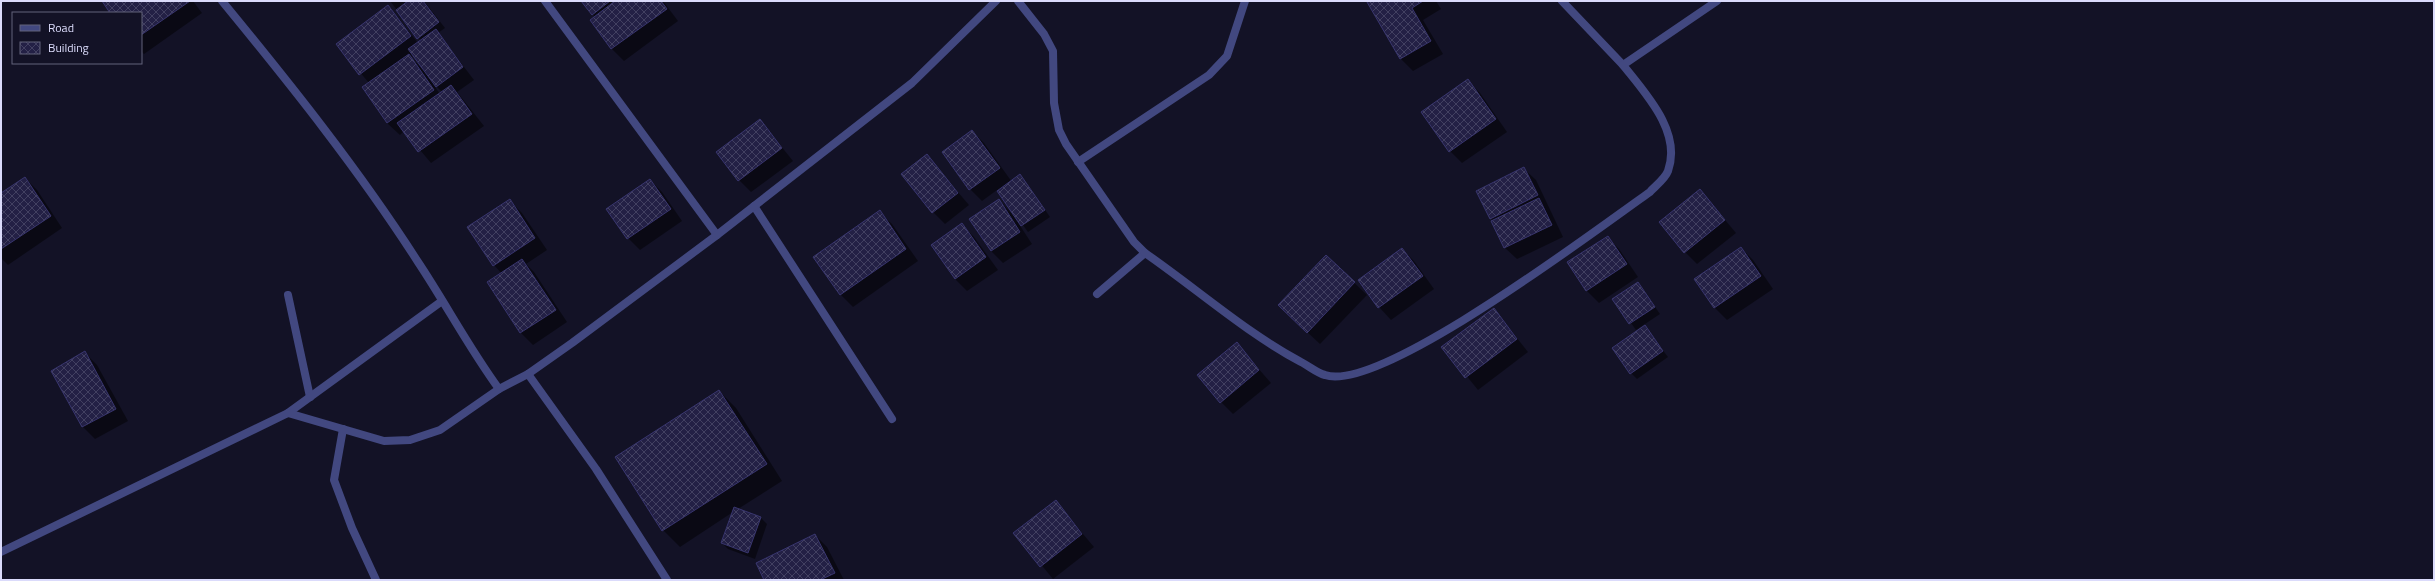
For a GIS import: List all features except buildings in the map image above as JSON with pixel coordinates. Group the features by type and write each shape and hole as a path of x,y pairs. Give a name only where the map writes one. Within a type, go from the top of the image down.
{"street":[{"path":"222,1 337,143 418,262 476,357 499,389"},
{"path":"545,1 717,235"},
{"path":"288,413 384,441 410,440 440,430 499,389 528,374 717,235 912,83 996,1"},
{"path":"1018,1 1050,43 1053,51 1054,103 1059,130 1078,162 1134,242 1144,253 1282,352 1325,376 1350,377 1385,364 1435,338 1650,192 1668,173 1673,148 1655,106 1624,66 1562,1"},
{"path":"1078,162 1209,75 1227,56 1245,1"},
{"path":"1624,66 1716,1"},
{"path":"754,206 892,419"},
{"path":"1097,294 1144,253"},
{"path":"288,295 310,397"},
{"path":"1,552 288,413 442,301"},
{"path":"528,374 596,469 667,580"},
{"path":"343,429 334,480 352,528 376,580"}]}
